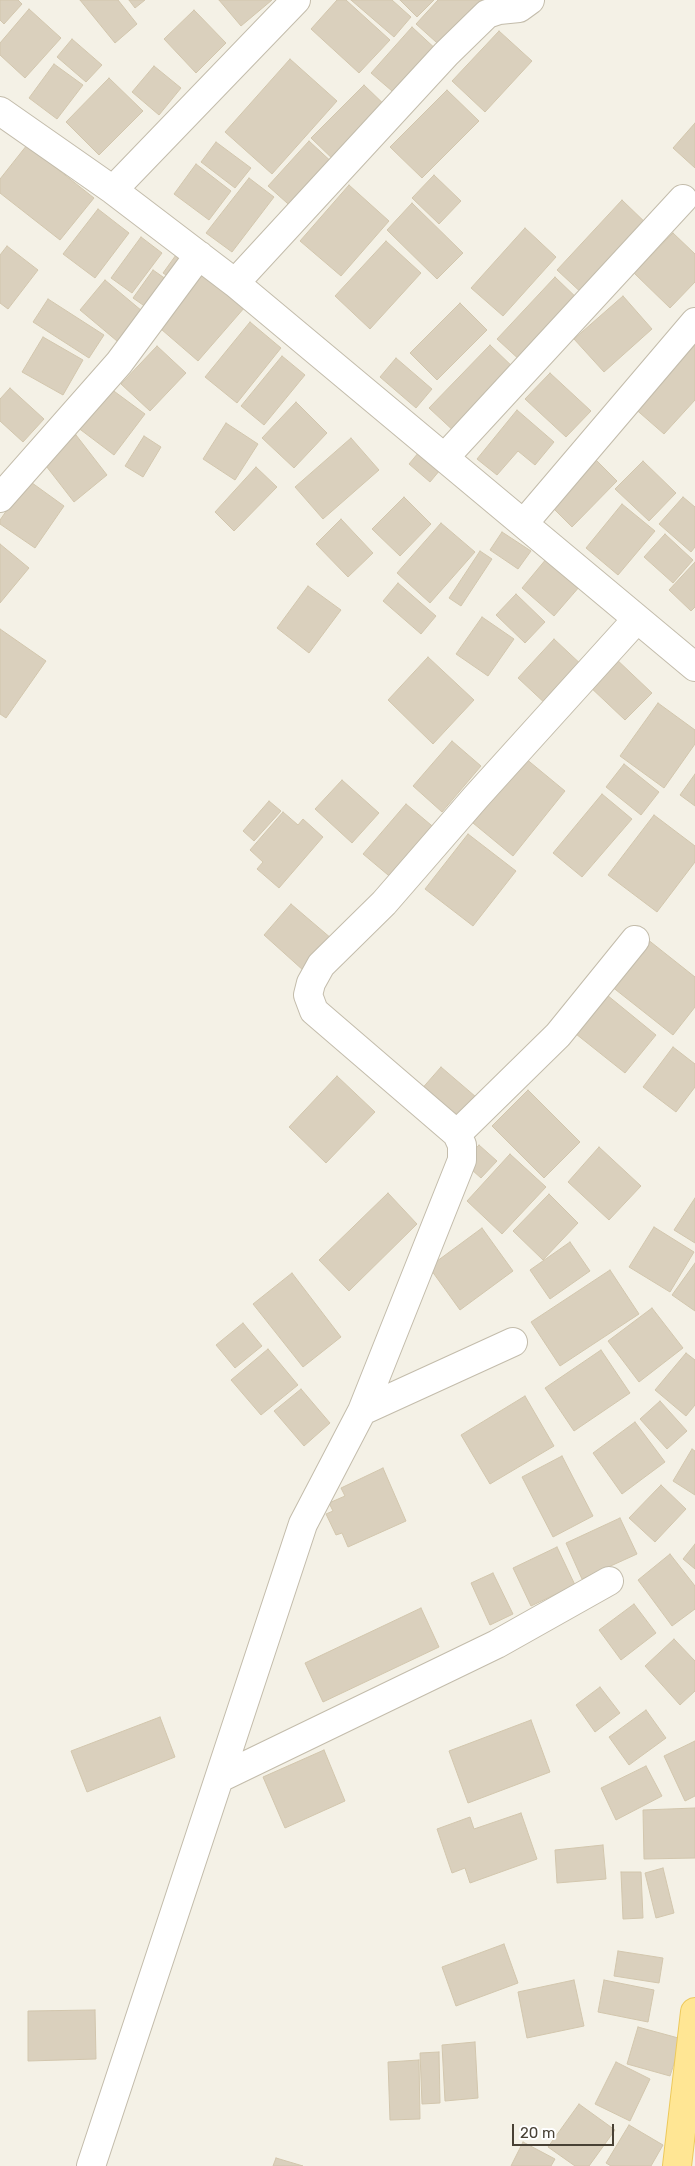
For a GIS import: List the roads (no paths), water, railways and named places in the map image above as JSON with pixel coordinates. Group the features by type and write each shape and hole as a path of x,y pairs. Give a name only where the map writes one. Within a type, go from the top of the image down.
{"main road":[{"path":"677,2166 695,2012"}],"street":[{"path":"113,190 296,0"},
{"path":"234,282 446,54 487,14 499,10 519,8 530,0"},
{"path":"0,111 113,190 234,282 695,667"},
{"path":"445,457 683,199"},
{"path":"0,498 119,363 199,255"},
{"path":"524,523 695,322"},
{"path":"91,2166 303,1524 362,1411 462,1160 462,1145 457,1134 314,1011 308,995 311,982 321,965 384,903 476,797 638,619"},
{"path":"457,1134 558,1035 635,940"},
{"path":"362,1411 513,1342"},
{"path":"220,1778 324,1730 497,1644 609,1581"}]}
